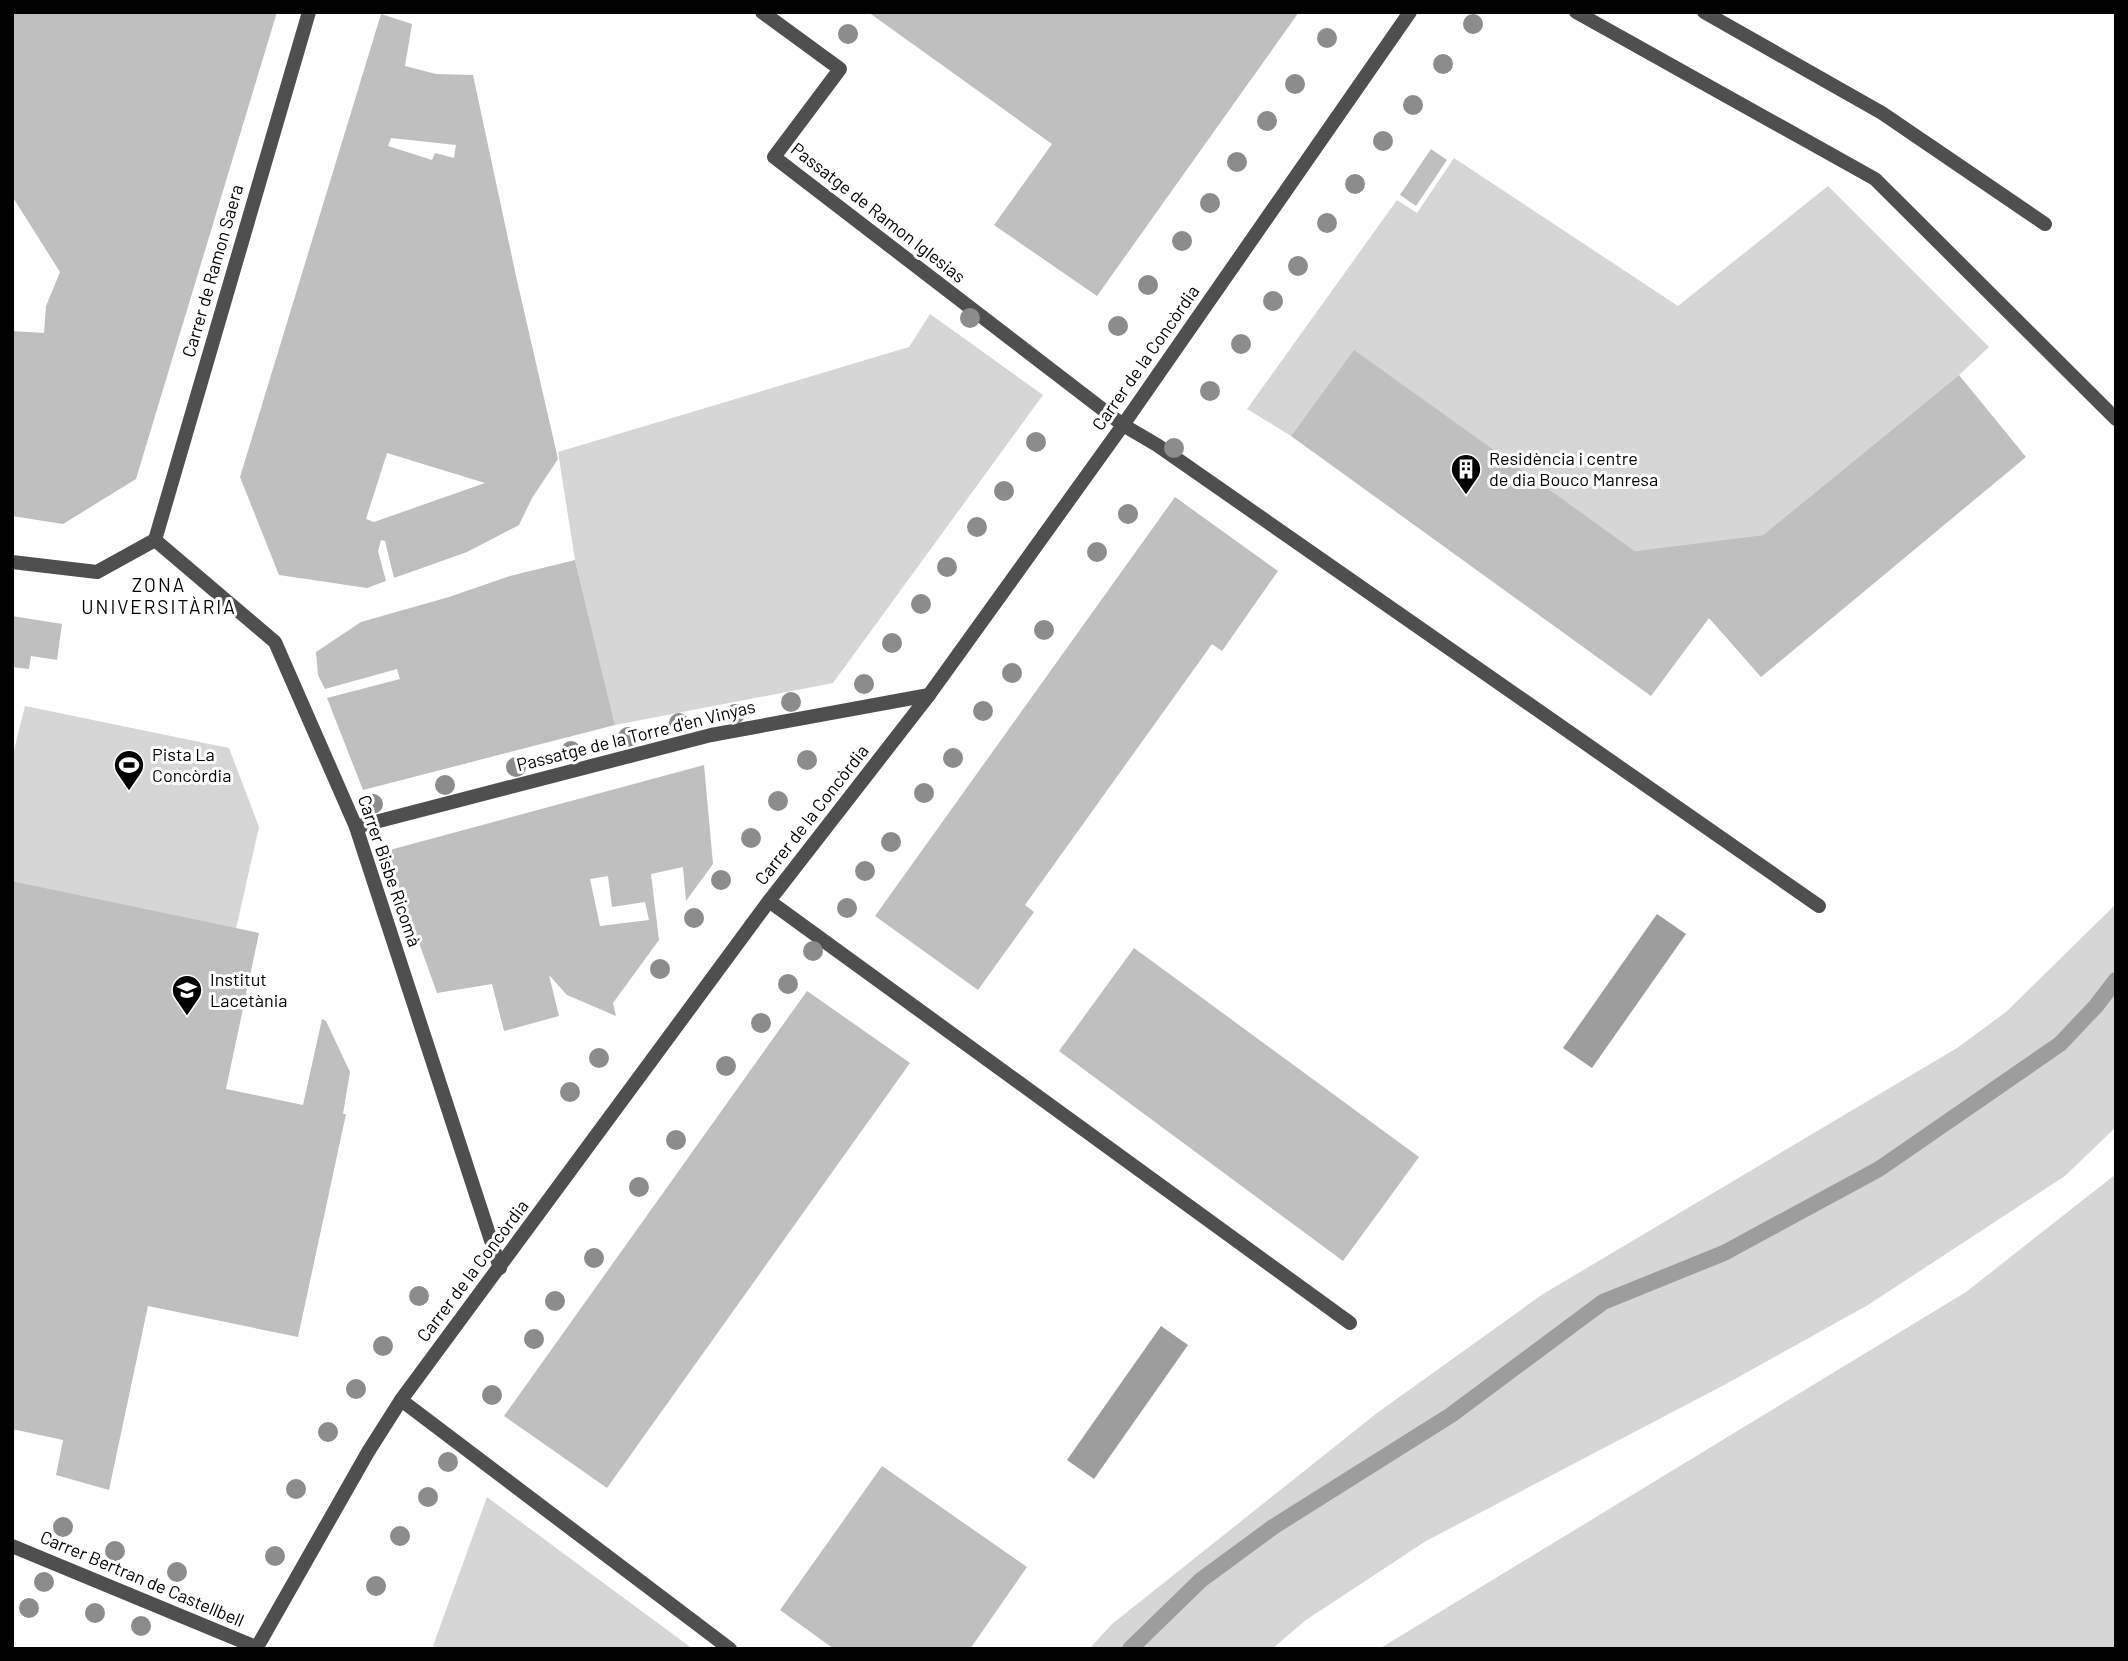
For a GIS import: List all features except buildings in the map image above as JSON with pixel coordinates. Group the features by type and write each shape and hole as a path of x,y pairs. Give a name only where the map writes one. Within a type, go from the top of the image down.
{"street":[{"name":"Carrer de Ramon Saera","path":"155,540 309,12"},
{"name":"Passatge de Ramon Iglesias","path":"762,12 840,69 774,157 1123,425"},
{"name":"Carrer de la Concòrdia","path":"256,1648 368,1452 401,1400 769,901 929,695 1123,425 1410,12"},
{"path":"1576,12 1875,179 2116,419"},
{"path":"1704,12 1882,113 2045,224"},
{"path":"1123,425 1168,453 1819,906"},
{"path":"12,562 97,572 155,540"},
{"name":"Carrer Bisbe Ricomà","path":"155,540 275,642 356,827 500,1268"},
{"name":"Passatge de la Torre d'en Vinyas","path":"356,827 711,734 929,695"},
{"path":"769,901 1350,1323"},
{"path":"401,1400 730,1649"},
{"name":"Carrer Bertran de Castellbell","path":"12,1546 256,1648"}],"shaded area":[{"path":"1454,158 1678,306 1828,186 1989,347 1959,375 1763,535 1635,551 1354,351 1291,436 1247,409 1397,200 1417,213"},
{"path":"930,314 1043,395 833,683 615,725 575,560 558,452 909,347"},
{"name":"Pista La Concòrdia","path":"25,706 229,748 259,827 236,929 12,881 12,758"},
{"path":"2116,904 2116,1127 2065,1176 1868,1305 1726,1384 1426,1541 1306,1620 1272,1649 1089,1649 1112,1624 1377,1413 1543,1294 1957,1048 2006,1012"},
{"path":"1657,914 1686,934 1592,1068 1563,1048"},
{"path":"2116,1174 2116,1649 1379,1649 1966,1292"},
{"path":"1161,1326 1188,1345 1094,1479 1067,1460"},
{"path":"487,1497 693,1649 439,1649 433,1646"}],"waterway":[{"path":"1130,1649 1201,1580 1273,1527 1451,1415 1603,1302 1724,1253 1879,1169 2060,1044 2116,980"}],"place":[{"name":"Residència i centre de dia Bouco Manresa","path":"1466,496"},
{"name":"Pista La Concòrdia","path":"129,792"},
{"name":"Institut Lacetània","path":"187,1017"}],"district":[{"name":"ZONA UNIVERSITÀRIA","path":"159,596"}]}
